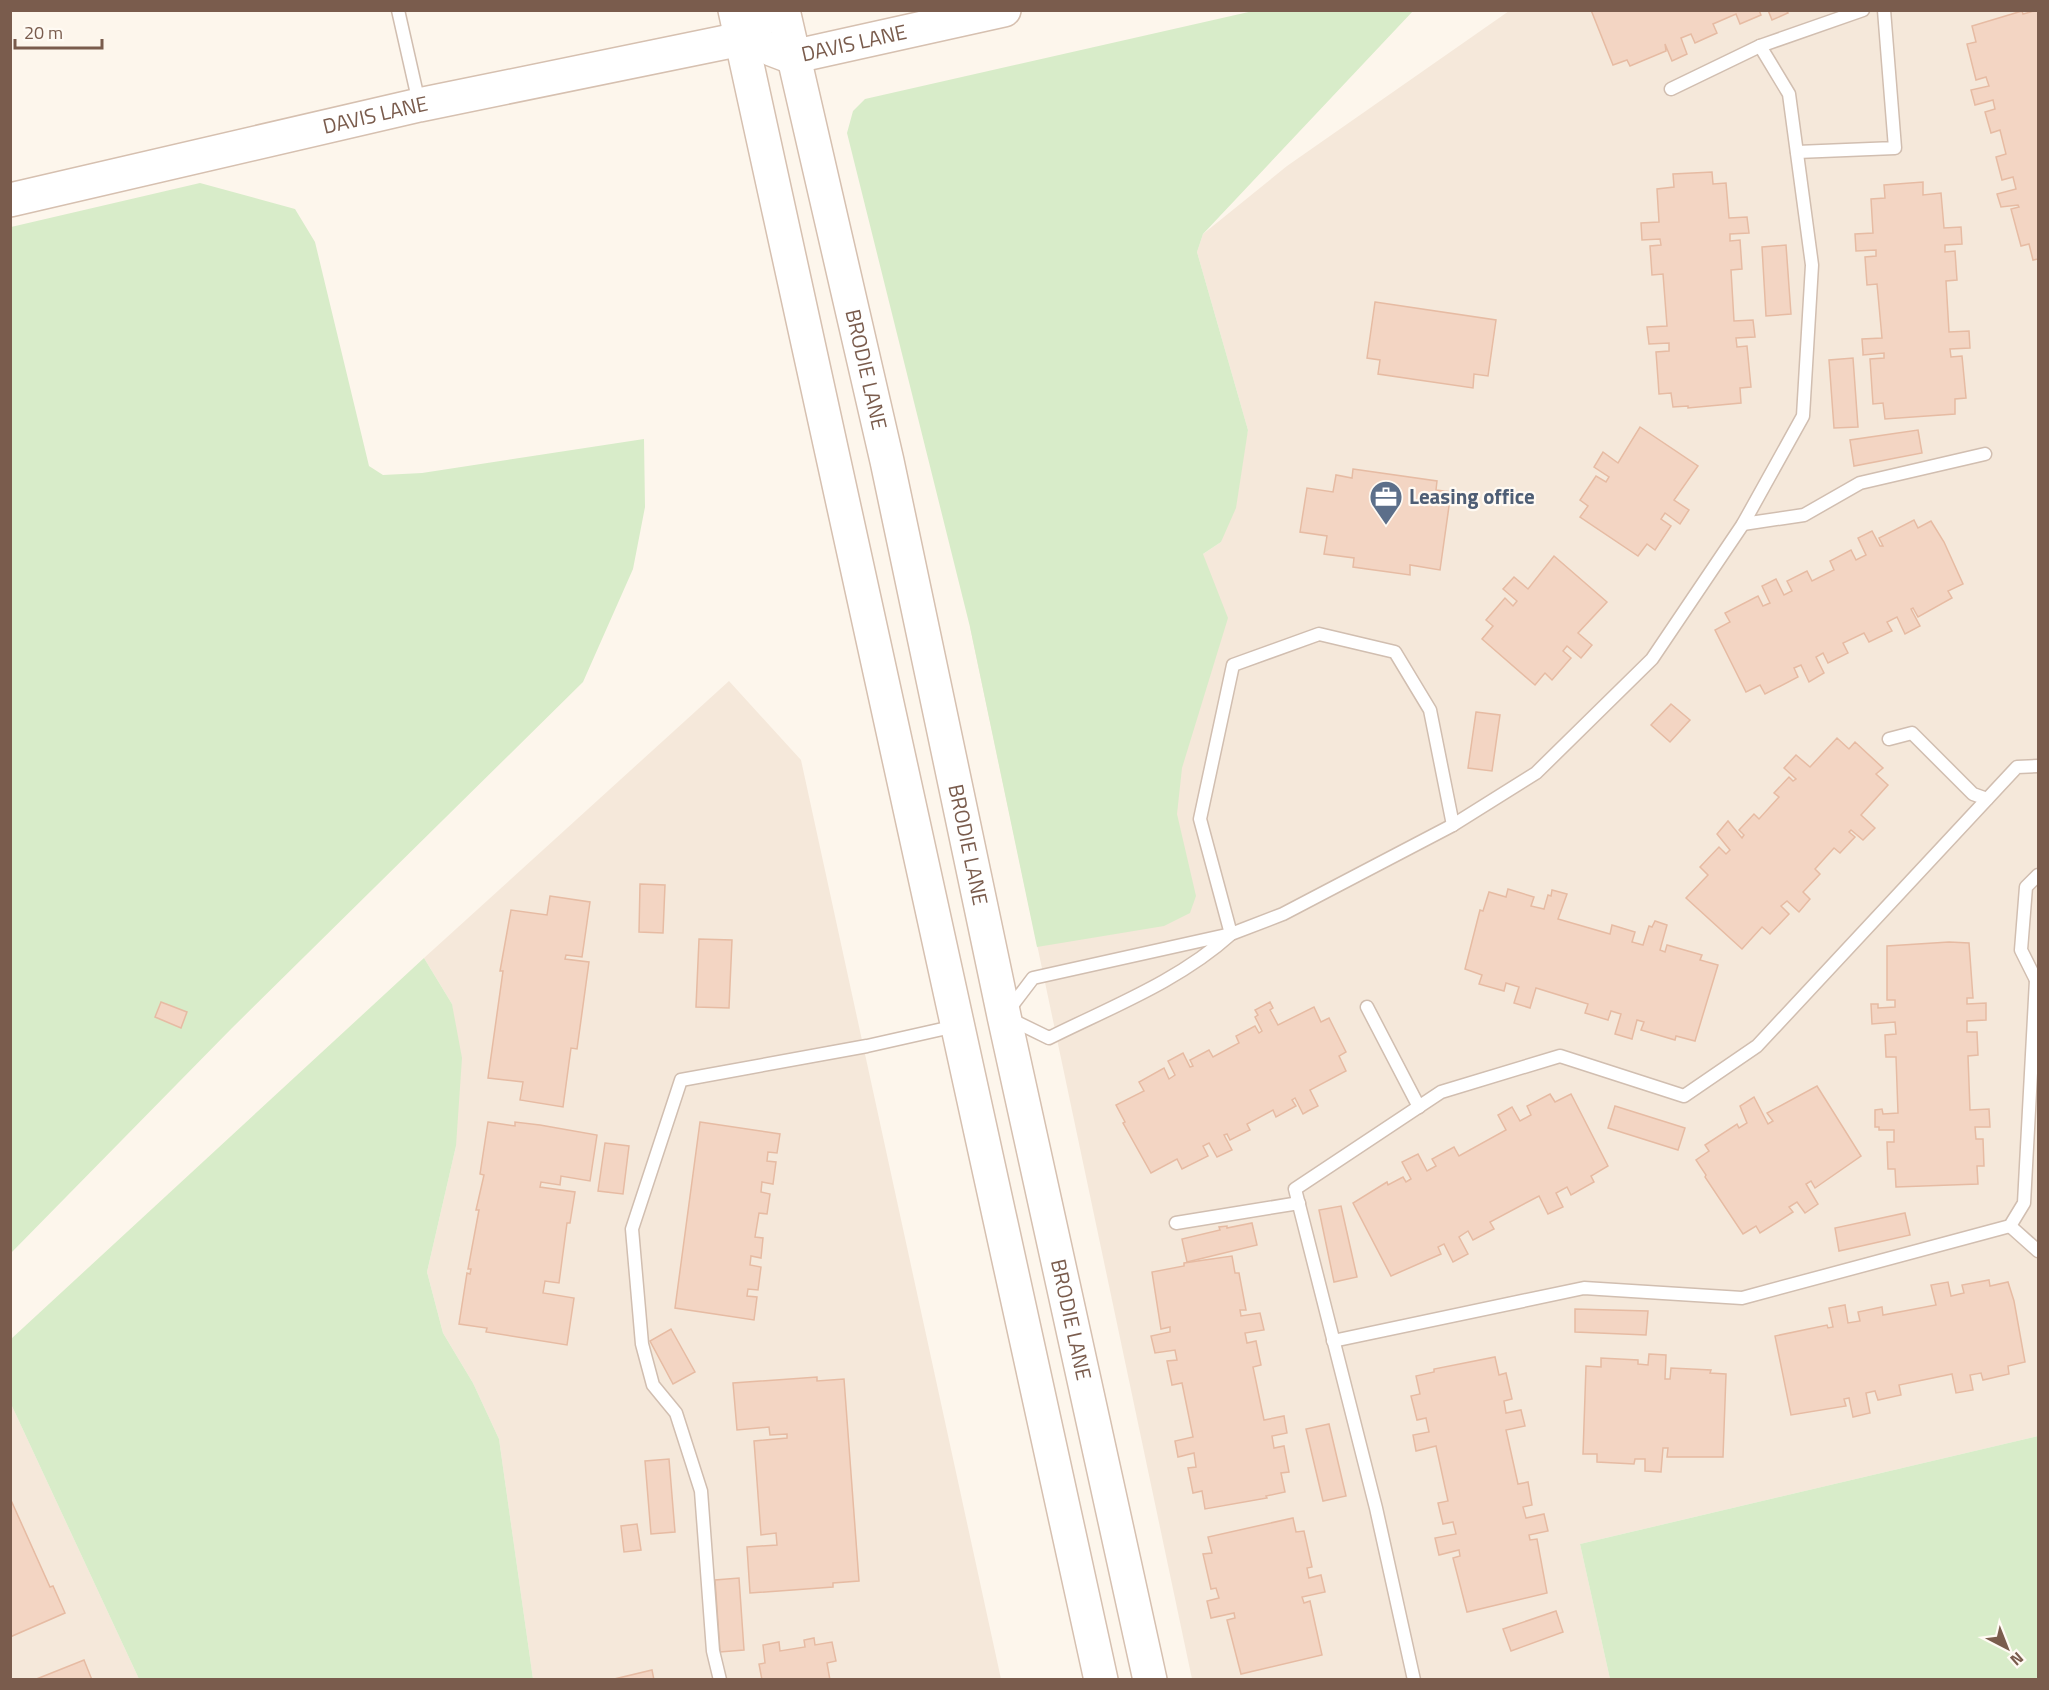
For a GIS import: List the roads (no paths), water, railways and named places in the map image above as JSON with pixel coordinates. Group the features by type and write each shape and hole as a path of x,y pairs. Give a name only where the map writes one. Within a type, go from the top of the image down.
{"main road":[{"name":"DAVIS LANE","path":"10,200 419,105 738,25 774,10"},
{"name":"BRODIE LANE","path":"783,10 887,461 1004,1016 1150,1680"},
{"name":"DAVIS LANE","path":"738,25 792,57 1004,10"},
{"path":"738,25 1101,1680"},
{"path":"956,1026 1004,1016"}],"lane":[{"path":"398,10 419,105"},
{"path":"1671,89 1760,46 1863,10"},
{"path":"1797,153 1895,148 1884,10"},
{"path":"1231,934 1212,951 1171,977 1049,1038 1004,1016 1033,978 1231,934 1283,914 1453,825 1536,773 1652,659 1743,524 1803,416 1812,265 1789,93 1760,46"},
{"path":"1743,524 1804,515 1860,483 1985,454"},
{"path":"1231,934 1200,819 1233,665 1319,634 1395,652 1430,710 1453,825"},
{"path":"1889,739 1912,733 1973,794 1987,800"},
{"path":"1413,1678 1376,1508 1295,1189 1441,1092 1560,1056 1684,1096 1757,1046 2017,767 2038,766"},
{"path":"1333,1341 1584,1288 1742,1298 2010,1226 2024,1203 2035,1075 2037,979 2021,950 2026,888 2038,875"},
{"path":"1367,1007 1419,1107"},
{"path":"720,1680 713,1651 701,1491 676,1413 652,1385 642,1344 632,1229 681,1080 867,1046 956,1026"},
{"path":"1176,1223 1299,1203"},
{"path":"2010,1226 2038,1251"}],"place":[{"name":"Leasing office","path":"1386,526"}]}
